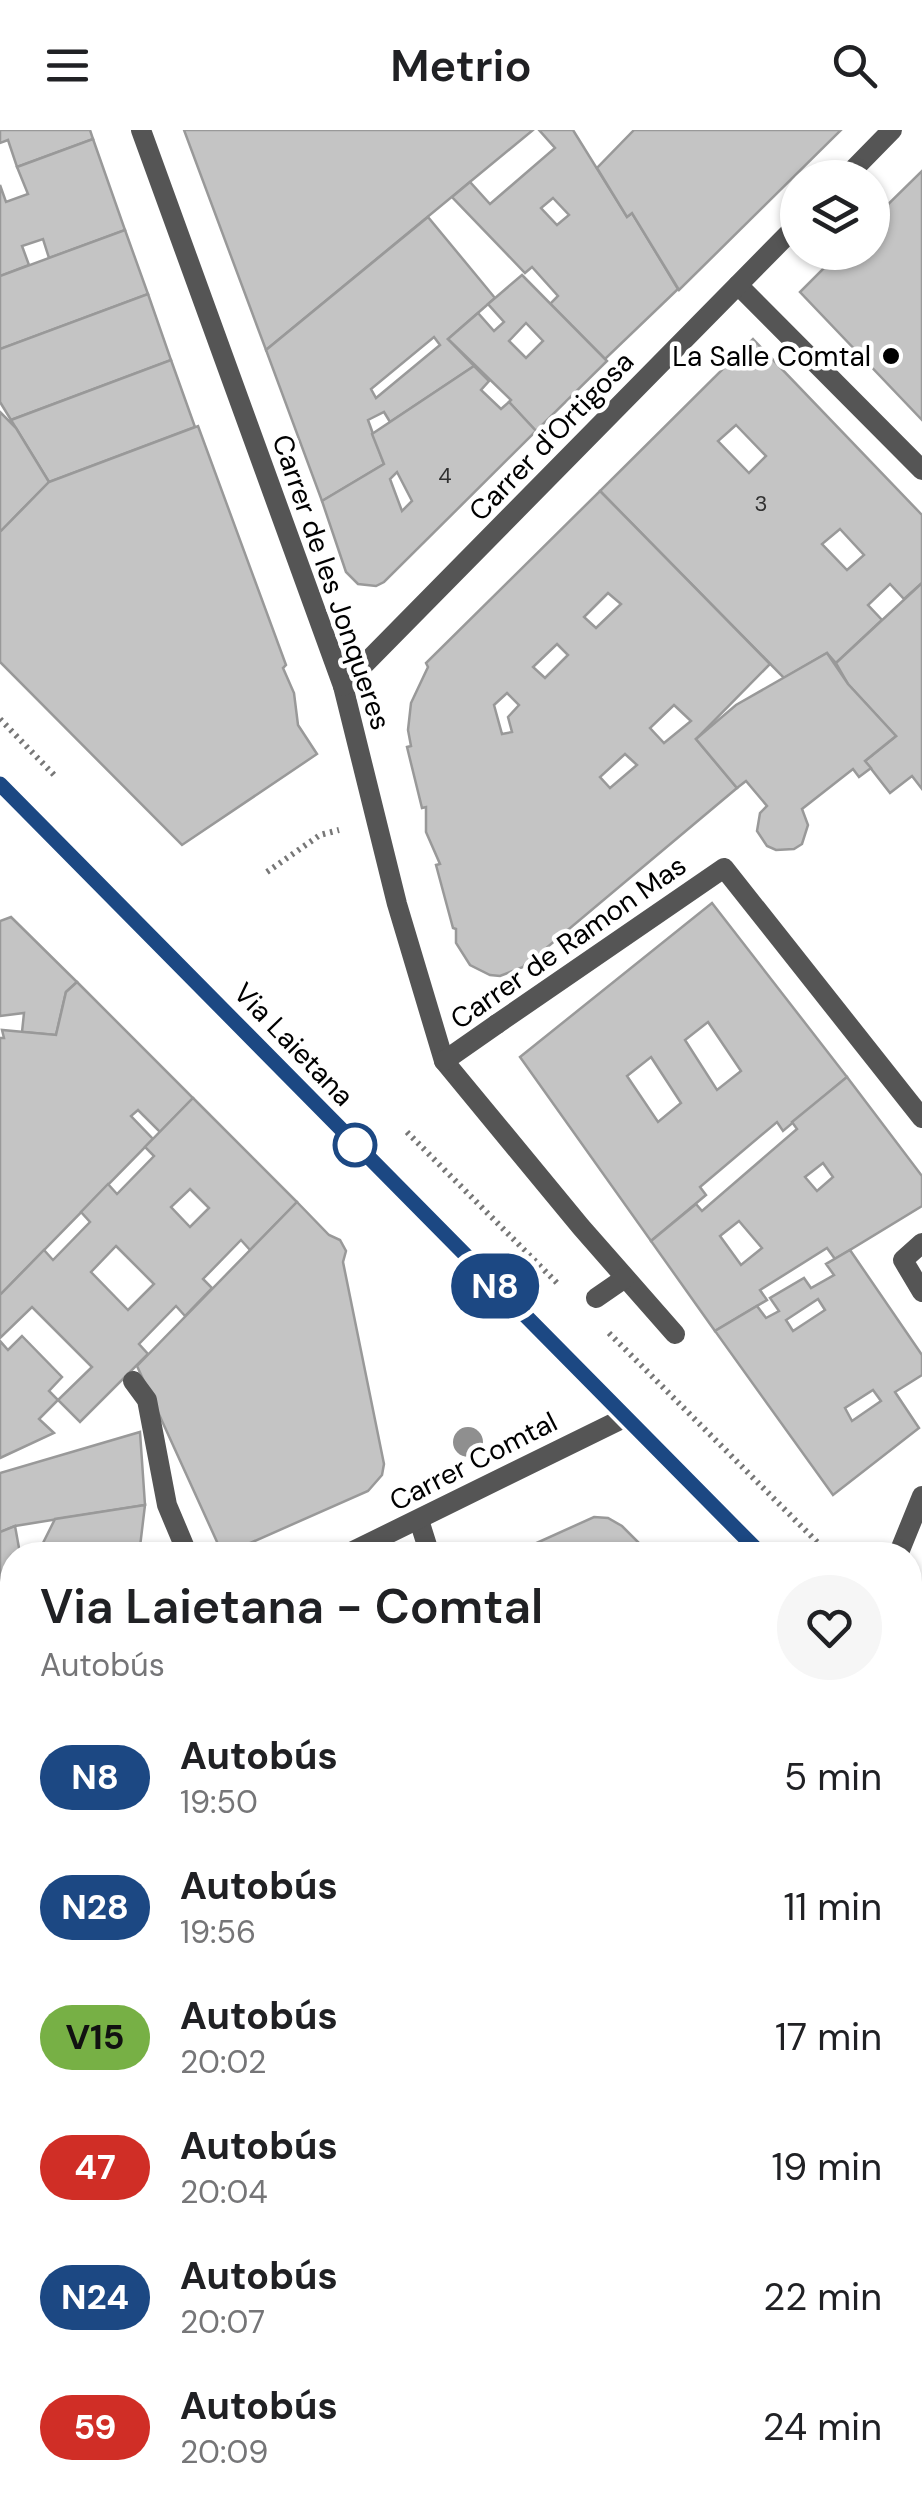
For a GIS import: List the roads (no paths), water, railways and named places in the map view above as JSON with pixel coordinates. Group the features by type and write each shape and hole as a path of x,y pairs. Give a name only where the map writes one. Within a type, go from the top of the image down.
{"main road":[{"name":"Via Laietana","path":"0,784 749,1542"}],"street":[{"name":"Carrer de les Jonqueres","path":"142,130 343,686 397,904 444,1061"},
{"path":"862,160 892,130"},
{"name":"Carrer d'Ortigosa","path":"343,686 780,242"},
{"path":"738,285 922,470"},
{"name":"Carrer de Ramon Mas","path":"444,1061 724,868 922,1118"},
{"path":"444,1061 675,1334"},
{"path":"922,1243 903,1260 922,1292"},
{"path":"596,1298 625,1278"},
{"path":"133,1381 147,1400 167,1505 183,1542"},
{"name":"Carrer Comtal","path":"372,1542 626,1417"},
{"path":"903,1542 919,1503"},
{"path":"419,1520 426,1542"}],"place":[{"name":"La Salle Comtal","path":"891,356"}]}
